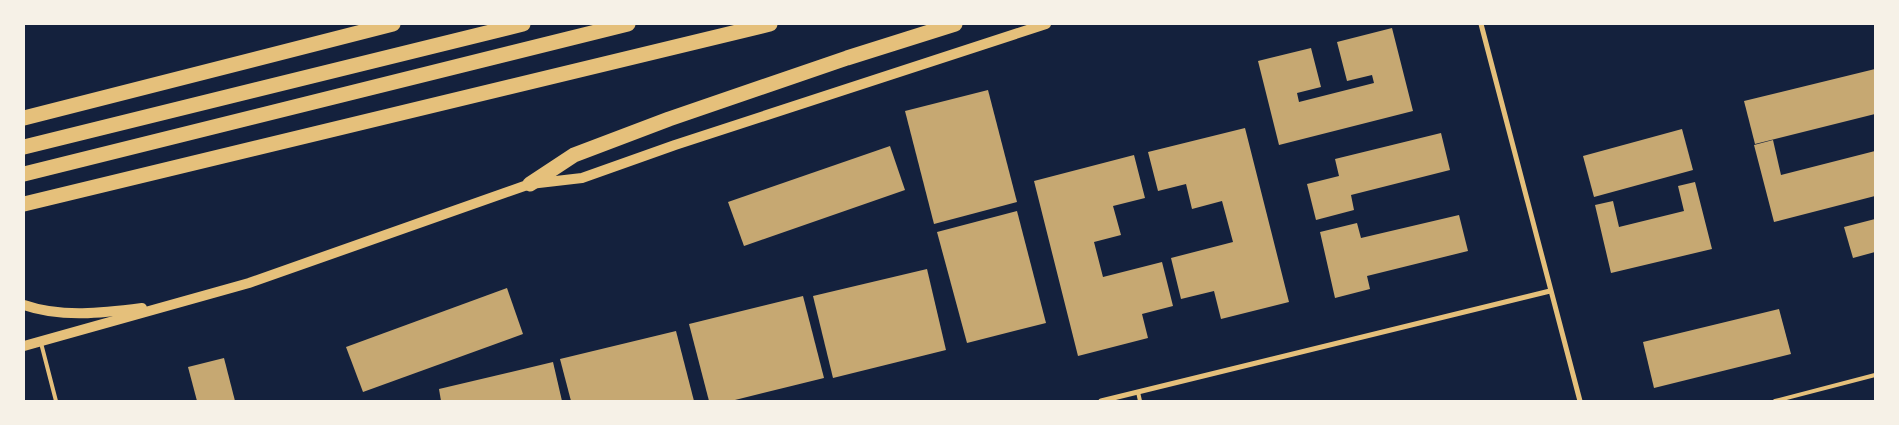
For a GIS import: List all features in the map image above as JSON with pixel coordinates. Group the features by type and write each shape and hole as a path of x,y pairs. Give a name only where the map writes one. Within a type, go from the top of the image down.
{"highway":[{"path":"24,118 393,24"},
{"path":"24,148 523,24"},
{"path":"24,174 628,24"},
{"path":"24,204 770,24"},
{"path":"530,184 574,154 668,119 847,58 955,24"}],"main road":[{"path":"24,346 249,283 530,184 582,178 676,145 1046,24"},
{"path":"24,305 66,313 103,313 179,304"}],"street":[{"path":"1481,24 1580,401"},
{"path":"1101,401 1550,291"}],"lane":[{"path":"40,341 54,401"},
{"path":"1776,401 1875,375"},
{"path":"1138,392 1140,401"}],"building":[{"path":"1392,28 1413,111 1279,145 1258,61 1311,48 1321,87 1297,93 1299,102 1374,83 1372,75 1347,81 1337,42"},
{"path":"1875,69 1875,114 1755,144 1744,101"},
{"path":"988,90 1017,202 934,224 905,111"},
{"path":"1245,128 1289,302 1221,319 1214,291 1181,299 1171,258 1233,242 1222,201 1192,209 1186,184 1158,191 1148,152"},
{"path":"1682,129 1693,170 1594,197 1583,156"},
{"path":"1441,133 1450,170 1351,195 1354,210 1316,220 1307,184 1339,176 1335,159"},
{"path":"1773,140 1781,175 1875,151 1875,196 1774,222 1754,145"},
{"path":"890,146 905,190 744,246 728,202"},
{"path":"1134,155 1145,198 1113,206 1121,235 1094,242 1103,277 1162,262 1173,306 1142,314 1148,338 1078,356 1034,181"},
{"path":"1695,182 1712,249 1611,273 1595,205 1613,201 1619,227 1684,211 1678,186"},
{"path":"1017,211 1046,323 967,343 937,232"},
{"path":"1459,215 1468,251 1367,276 1370,289 1335,298 1320,232 1357,223 1361,238"},
{"path":"1875,219 1875,252 1853,258 1844,227"},
{"path":"927,269 946,350 833,378 813,296"},
{"path":"507,288 523,334 363,392 346,347"},
{"path":"803,296 824,378 731,401 709,401 689,324"},
{"path":"1779,309 1791,354 1654,388 1643,342"},
{"path":"676,331 694,401 571,401 560,359"},
{"path":"224,358 235,401 197,401 188,367"},
{"path":"553,362 562,401 441,401 439,389"}]}
